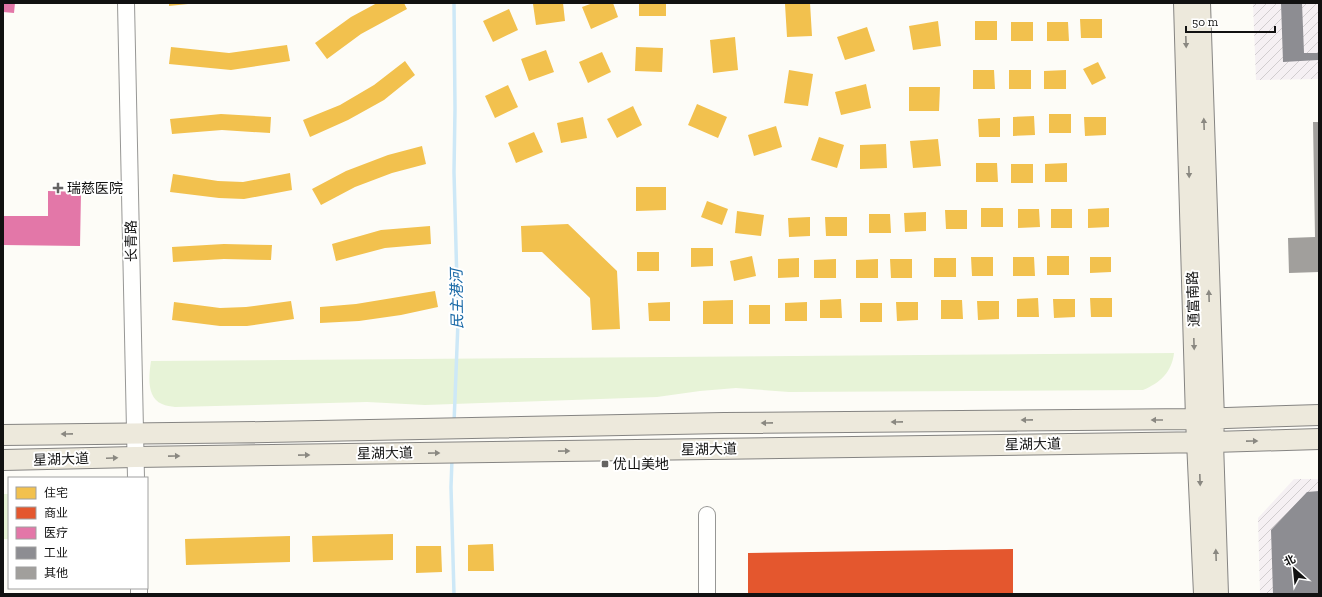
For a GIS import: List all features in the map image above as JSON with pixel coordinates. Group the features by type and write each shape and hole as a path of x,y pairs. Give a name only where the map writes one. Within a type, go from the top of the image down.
{"main road":[{"name":"通富南路","path":"1184,3 1205,419"},
{"name":"通富南路","path":"1200,3 1205,419 1204,594"},
{"name":"星湖大道","path":"3,435 274,432 724,423 1205,419 1319,415"},
{"name":"星湖大道","path":"3,460 1319,439"},
{"name":"通富南路","path":"1205,441 1218,594"}],"street":[{"name":"长青路","path":"126,3 136,477"},
{"path":"707,515 707,594"}],"shaded area":[{"path":"1253,3 1319,3 1319,79 1256,80"},
{"path":"1294,479 1319,479 1319,594 1260,594 1258,518"}],"green space":[{"path":"1174,353 1171,366 1164,376 1155,384 1143,390 789,392 736,388 657,397 425,405 367,402 175,407 164,405 157,401 151,391 149,379 151,361"},
{"path":"3,494 8,494 8,539 3,539"}],"building: 住宅":[{"path":"169,3 188,3 188,4 169,6"},
{"path":"377,3 404,3 407,9 361,34 327,59 315,43 351,17"},
{"path":"563,3 565,21 536,25 533,4"},
{"path":"593,3 613,3 618,17 591,29 582,7"},
{"path":"639,3 666,3 666,16 639,16"},
{"path":"810,3 812,36 787,37 785,4"},
{"path":"509,9 518,30 493,42 483,21"},
{"path":"1080,19 1102,19 1102,38 1081,38"},
{"path":"938,21 941,46 913,50 909,26"},
{"path":"975,21 997,21 997,40 975,40"},
{"path":"1011,22 1033,22 1033,41 1011,41"},
{"path":"1047,22 1068,22 1069,41 1047,41"},
{"path":"867,27 875,51 845,60 837,37"},
{"path":"735,37 738,70 713,73 710,40"},
{"path":"287,45 290,61 231,70 169,64 171,47 229,53"},
{"path":"636,47 663,48 662,72 635,71"},
{"path":"546,50 554,72 529,81 521,59"},
{"path":"602,52 611,72 588,83 579,62"},
{"path":"405,61 415,75 384,100 348,120 310,137 303,120 340,105 374,85"},
{"path":"1098,62 1106,78 1092,85 1083,69"},
{"path":"789,70 813,74 808,106 784,103"},
{"path":"973,70 994,70 995,89 973,89"},
{"path":"1009,70 1031,70 1031,89 1009,89"},
{"path":"1066,70 1066,89 1044,89 1044,71"},
{"path":"866,84 871,108 841,115 835,92"},
{"path":"508,85 518,107 495,118 485,96"},
{"path":"909,87 940,87 939,111 909,111"},
{"path":"697,104 727,117 718,138 688,125"},
{"path":"633,106 642,125 617,138 607,119"},
{"path":"221,114 271,117 270,133 222,130 172,134 170,119"},
{"path":"1049,114 1071,114 1071,133 1049,133"},
{"path":"1034,116 1035,135 1013,136 1013,117"},
{"path":"583,117 587,138 561,143 557,123"},
{"path":"1084,117 1106,117 1106,135 1085,136"},
{"path":"1000,118 1000,137 979,137 978,119"},
{"path":"776,126 782,147 754,156 748,135"},
{"path":"534,132 543,152 516,163 508,143"},
{"path":"819,137 844,145 837,168 811,160"},
{"path":"938,139 941,166 913,168 910,141"},
{"path":"886,144 887,168 860,169 860,145"},
{"path":"422,146 426,164 392,173 355,187 321,205 312,189 346,171 388,155"},
{"path":"976,163 997,163 998,182 976,182"},
{"path":"1067,163 1067,182 1045,182 1045,164"},
{"path":"1011,164 1033,164 1033,183 1011,183"},
{"path":"290,173 292,190 244,199 219,198 170,192 173,174 218,181 243,182"},
{"path":"636,187 666,187 666,210 636,211"},
{"path":"707,201 728,209 722,225 701,217"},
{"path":"981,208 1003,208 1003,227 981,227"},
{"path":"1109,208 1109,227 1088,228 1088,209"},
{"path":"1018,209 1039,209 1040,227 1018,228"},
{"path":"1051,209 1072,209 1072,228 1051,228"},
{"path":"945,210 967,210 967,229 946,229"},
{"path":"737,211 764,215 761,236 735,233"},
{"path":"926,212 926,231 905,232 904,213"},
{"path":"869,214 890,214 891,233 869,233"},
{"path":"810,217 810,236 789,237 788,218"},
{"path":"825,217 847,217 847,236 826,236"},
{"path":"568,224 617,271 620,329 592,330 590,298 542,252 522,252 521,226"},
{"path":"430,226 431,244 385,248 336,261 332,244 381,230"},
{"path":"224,244 272,245 271,260 224,259 173,262 172,247"},
{"path":"691,248 713,248 713,266 691,267"},
{"path":"637,252 659,252 659,271 637,271"},
{"path":"752,256 756,276 734,281 730,261"},
{"path":"1047,256 1069,256 1069,275 1047,275"},
{"path":"971,257 993,257 993,276 972,276"},
{"path":"1013,257 1034,257 1035,276 1013,276"},
{"path":"1090,257 1111,257 1111,272 1090,273"},
{"path":"799,258 799,277 778,278 778,259"},
{"path":"934,258 956,258 956,277 934,277"},
{"path":"836,259 836,278 814,278 814,260"},
{"path":"878,259 878,278 856,278 856,260"},
{"path":"890,259 912,259 912,278 891,278"},
{"path":"435,291 438,307 401,315 359,321 320,323 320,307 356,304"},
{"path":"1038,298 1039,317 1017,317 1017,299"},
{"path":"1090,298 1112,298 1112,317 1091,317"},
{"path":"841,299 842,318 820,318 820,300"},
{"path":"1053,299 1075,299 1075,317 1054,318"},
{"path":"733,300 733,324 703,324 703,301"},
{"path":"941,300 962,300 963,319 941,319"},
{"path":"291,301 294,319 247,326 220,326 172,320 174,302 220,308 246,307"},
{"path":"977,301 999,301 999,319 978,320"},
{"path":"670,302 670,321 649,321 648,303"},
{"path":"807,302 807,321 785,321 785,303"},
{"path":"896,302 918,302 918,320 897,321"},
{"path":"860,303 882,303 882,322 860,322"},
{"path":"749,305 770,305 770,324 749,324"},
{"path":"393,534 393,560 313,562 312,536"},
{"path":"290,536 290,562 186,565 185,539"},
{"path":"493,544 494,571 468,571 468,545"},
{"path":"416,546 441,546 442,572 416,573"}],"building: 商业":[{"path":"1013,549 1013,594 748,594 748,553"}],"building: 医疗":[{"path":"3,3 15,3 14,13 3,12"},
{"path":"48,191 81,192 80,246 3,245 3,216 48,216"}],"building: 工业":[{"path":"1281,3 1302,3 1304,53 1318,53 1318,60 1283,62"},
{"path":"1319,491 1319,594 1273,594 1271,530 1307,492"}],"building: 其他":[{"path":"1313,122 1319,122 1319,272 1289,273 1288,238 1315,237"}],"waterway":[{"name":"民主港河","path":"454,3 454,172 458,322 454,423"},
{"name":"民主港河","path":"452,459 451,487 454,594"}],"place":[{"name":"瑞慈医院","path":"58,188"},
{"name":"优山美地","path":"605,464"}]}
